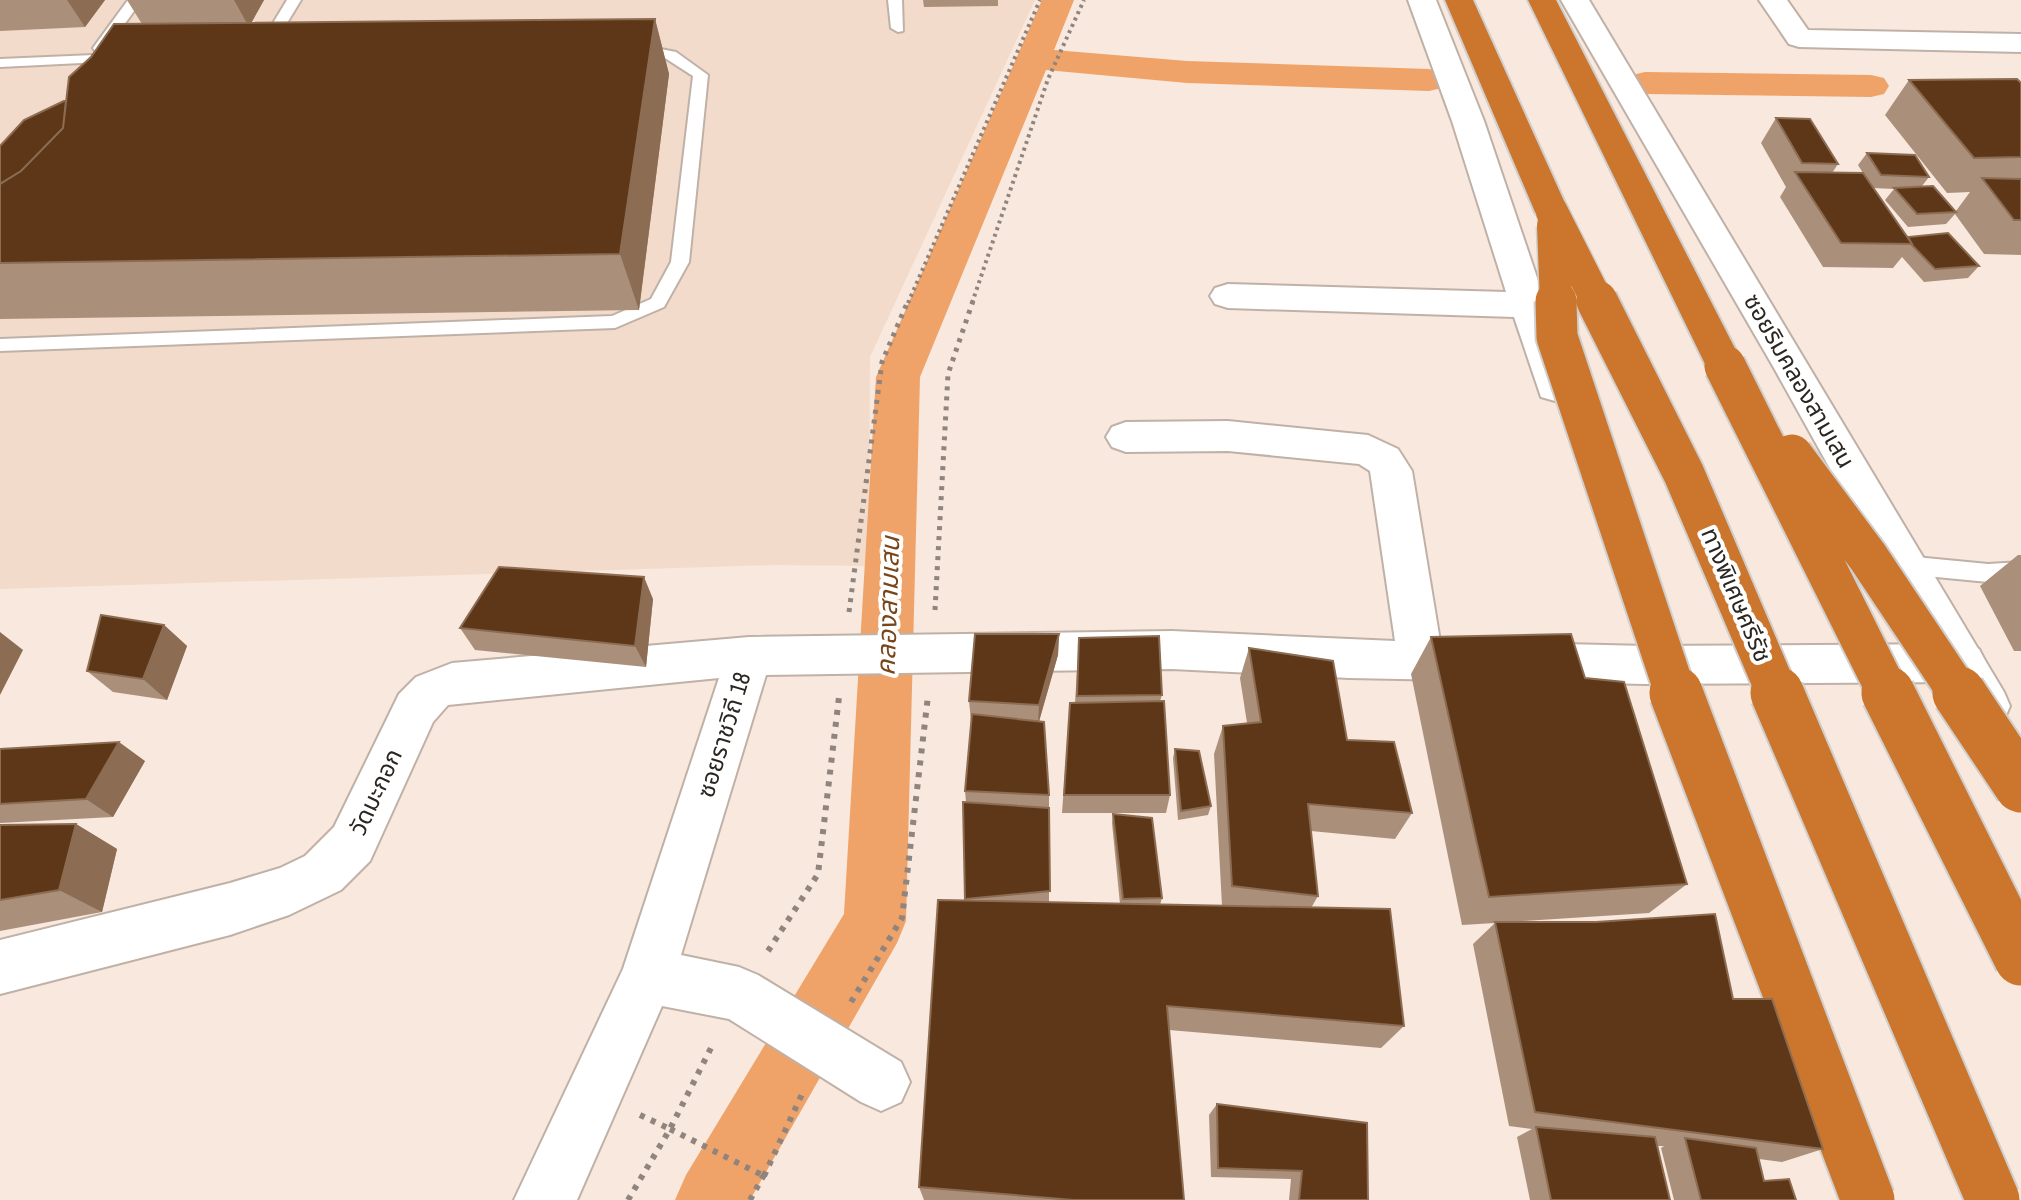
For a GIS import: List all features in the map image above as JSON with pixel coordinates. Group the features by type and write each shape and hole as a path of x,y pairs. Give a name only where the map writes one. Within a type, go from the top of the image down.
{"highway":[{"name":"ทางพิเศษศรีรัช","path":"1459,0 1552,212 1684,474 1993,1200"},
{"path":"1542,0 2021,959"},
{"path":"1552,212 1557,337 1669,675 1868,1200"},
{"path":"1725,366 1868,557 2021,786"}],"street":[{"path":"1422,0 1468,121 1646,665 1804,1068 1851,1200"},
{"name":"ซอยริมคลองสามเสน","path":"1575,0 1793,368 2021,764"},
{"path":"1773,0 1799,38 2021,43"},
{"path":"1228,296 1528,305"},
{"path":"1126,437 1228,436 1368,450 1384,460 1392,471 1420,660"},
{"name":"ซอยราชวิถี 18","path":"544,1200 568,1156 648,976 749,656 842,668 930,671 1172,650 1646,665 1963,663"},
{"name":"วัดมะกอก","path":"0,967 230,909 289,890 323,873 352,844 416,708 432,691 452,683 749,656"},
{"path":"648,976 751,976 837,1026 881,1082"}],"lane":[{"path":"92,59 135,0"},
{"path":"263,53 294,0"},
{"path":"895,0 898,28"},
{"path":"0,345 615,322 658,303 680,262 701,75 678,56 654,48 623,48"},
{"path":"0,63 138,57"},
{"path":"1905,565 1988,573 2021,571"}],"path":[{"path":"851,600 882,362 1040,0"},
{"path":"936,594 948,374 1048,79 1084,0"},
{"path":"628,1200 670,1129 751,976 818,874 842,668"},
{"path":"750,1200 837,1026 902,918 930,671"},
{"path":"670,1129 764,1176 768,1166"}],"shaded area":[{"path":"0,0 1035,0 870,357 869,566 776,565 0,589"}],"building":[{"path":"655,19 620,254 0,263 0,184 21,171 63,128 69,77 91,57 114,24"},
{"path":"2017,79 2021,83 2021,157 1974,158 1909,80"},
{"path":"66,100 63,128 21,171 0,184 0,146 24,120"},
{"path":"1776,118 1810,119 1838,164 1802,163"},
{"path":"1867,153 1915,155 1929,177 1881,175"},
{"path":"1795,172 1863,173 1912,244 1841,243"},
{"path":"1982,178 2021,179 2021,220 2014,220"},
{"path":"1933,186 1956,212 1917,214 1894,188"},
{"path":"1948,233 1979,266 1935,269 1908,237"},
{"path":"499,567 644,577 635,646 460,628"},
{"path":"101,615 164,625 143,679 87,671"},
{"path":"975,634 1059,634 1039,705 969,701"},
{"path":"1571,634 1585,678 1624,682 1687,884 1489,897 1431,637"},
{"path":"1159,636 1162,695 1077,696 1079,638"},
{"path":"1249,648 1333,661 1347,740 1394,742 1412,813 1308,804 1318,896 1232,886 1223,726 1261,722"},
{"path":"1164,701 1170,795 1064,795 1070,703"},
{"path":"972,714 1044,722 1049,795 965,791"},
{"path":"119,742 86,799 0,804 0,749"},
{"path":"1175,749 1199,751 1211,806 1181,811"},
{"path":"963,802 1049,808 1050,891 965,899"},
{"path":"1113,814 1152,818 1162,898 1123,899"},
{"path":"76,824 59,890 0,900 0,825"},
{"path":"938,900 1390,909 1404,1026 1167,1006 1184,1200 1074,1200 919,1187"},
{"path":"1715,914 1733,999 1772,999 1823,1149 1535,1112 1495,922 1596,922"},
{"path":"1217,1104 1367,1123 1368,1200 1299,1200 1302,1171 1218,1168"},
{"path":"1536,1127 1655,1137 1670,1200 1551,1200"},
{"path":"1685,1138 1756,1148 1764,1181 1789,1179 1796,1200 1701,1200"}],"waterway":[{"name":"คลองสามเสน","path":"711,1200 875,921 898,377 1058,0"},
{"path":"1033,59 1187,72 1429,80"},
{"path":"1645,83 1871,86"}]}
